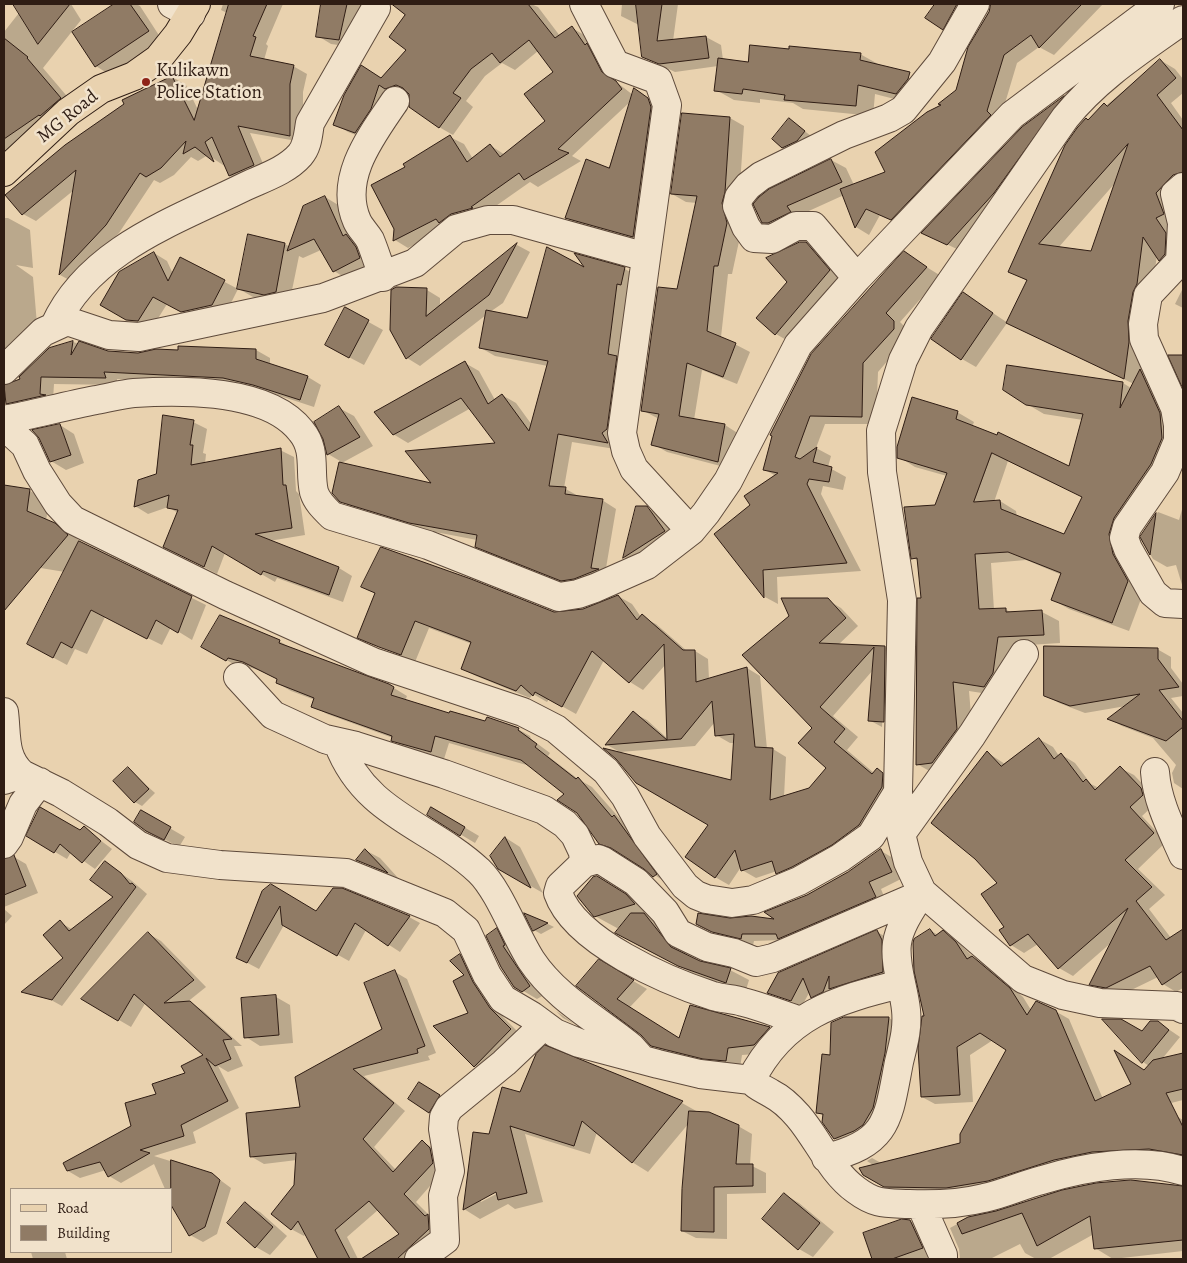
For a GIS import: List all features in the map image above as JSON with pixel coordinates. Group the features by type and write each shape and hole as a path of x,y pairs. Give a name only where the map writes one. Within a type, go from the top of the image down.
{"main road":[{"name":"MG Road","path":"4,172 68,112 101,89 134,76 158,59 178,34 186,7"}],"street":[{"path":"584,4 616,64 658,80 666,98 622,433 626,451 634,469 690,531"},
{"path":"857,278 813,226 796,226 772,239 754,238 738,212 739,198 748,186 761,176 844,134 889,118 903,110 942,62 975,4"},
{"path":"4,420 132,393 242,396 270,406 291,419 302,432 310,446 313,457 315,494 321,506 332,516 428,545 558,597 578,594 647,565 690,531 706,513 728,480 798,345 857,278 1012,115 1160,4"},
{"path":"55,325 74,291 94,270 112,256 148,234 279,170 301,154 307,143 310,123 376,8"},
{"path":"1181,1003 1100,1003 1063,995 1023,978 920,895 900,834 898,792 902,600 882,472 881,431 903,360 919,328 1077,103 1106,76 1183,20"},
{"path":"383,277 370,240 357,221 350,196 357,166 367,143 395,101"},
{"path":"1183,187 1175,194 1182,223 1180,261 1148,295 1143,324 1144,339 1175,408 1178,424 1178,441 1165,472 1127,527 1124,538 1153,593 1165,603 1183,604"},
{"path":"4,370 43,332 55,325 72,321 110,335 139,337 323,298 383,277 421,260 445,236 456,230 488,220 513,220 646,258"},
{"path":"4,426 25,445 37,470 58,504 73,520 225,595 374,662 523,712 556,729 606,771 625,796 646,836 685,886 701,898 719,902 743,902 799,881 840,858 871,836 898,792"},
{"path":"900,834 972,735 1024,654"},
{"path":"238,677 273,715 338,743 347,763 378,801 398,817 453,851 480,872 488,881 522,945 542,976 565,997 631,1047 641,1059"},
{"path":"4,712 8,755 12,765 22,779 23,804 9,837 4,844"},
{"path":"325,739 356,746 444,774 544,810 565,824 575,835 583,852 584,863"},
{"path":"1155,772 1156,783 1165,813 1183,855"},
{"path":"22,779 61,793 108,822 138,845 160,856 220,865 346,873 445,913 466,930 487,975 503,999 532,1016 543,1026 579,1043 700,1074 751,1080 757,1087 773,1094 793,1110 826,1158 854,1189 865,1196 888,1205 961,1203 985,1198 1040,1180 1092,1168 1152,1166 1183,1171"},
{"path":"801,1021 744,1002 714,996 644,967 602,943 573,916 558,893 560,886 584,863 598,859 631,878 665,912 678,933 707,947 734,953 756,962 772,958 920,895"},
{"path":"826,1158 854,1150 871,1140 880,1130 888,1114 906,1034 907,1013 901,984 898,940 920,895"},
{"path":"751,1080 772,1045 801,1021 847,997 901,984"},
{"path":"419,1259 445,1240 443,1196 450,1171 443,1129 444,1117 449,1108 504,1064 543,1026"},
{"path":"921,1205 944,1255 943,1259"}],"building":[{"path":"13,4 70,4 38,44"},
{"path":"114,4 130,4 149,31 95,67 72,32"},
{"path":"229,4 267,4 253,36 256,37 250,56 294,65 290,84 290,136 238,126 254,165 229,176 212,137 205,142 214,162 195,147 183,154 186,141 161,168 146,177 140,173 106,225 59,275 76,170 22,215 5,195 65,145 124,104 122,100 172,76 194,120"},
{"path":"321,4 347,4 339,40 316,37"},
{"path":"392,4 528,4 555,38 572,26 585,45 587,43 602,72 616,81 622,89 558,149 569,153 524,180 519,173 471,207 473,208 451,214 439,223 436,219 393,241 394,229 371,185 405,167 403,164 450,135 467,162 490,144 500,157 545,121 524,94 553,72 529,40 500,63 492,53 471,69 453,93 461,98 439,128 409,107 409,94 403,88 396,85 385,89 379,85 371,109 355,133 333,125 344,95 361,65 381,78 406,50 389,37 405,15"},
{"path":"636,4 662,4 657,41 706,36 709,58 659,64 642,57"},
{"path":"935,4 957,4 943,30 925,18"},
{"path":"991,4 1082,4 1039,48 1031,35 1004,55 987,111 991,115 891,220 866,209 855,228 840,189 885,172 875,152 927,112 941,105 938,104 956,90 968,47 989,12"},
{"path":"4,38 28,57 61,98 40,116 4,139"},
{"path":"750,45 789,49 789,46 861,53 860,60 910,72 908,79 896,94 858,85 856,106 784,100 785,95 743,89 742,94 714,91 718,58 748,62"},
{"path":"1160,59 1176,78 1157,95 1183,130 1183,172 1173,175 1156,193 1164,214 1156,218 1166,233 1165,254 1159,261 1143,237 1137,284 1133,292 1128,321 1129,342 1124,379 1006,323 1027,280 1008,272 1065,145 1086,118 1088,120 1104,103 1107,106","holes":["1128,144 1091,251 1039,244"]},
{"path":"634,88 648,98 651,107 633,237 565,218 586,159 609,168"},
{"path":"1064,96 994,193 947,245 921,233 1022,127"},
{"path":"682,113 730,117 725,192 722,203 727,223 718,266 714,266 707,331 736,343 723,377 687,363 679,416 725,424 718,462 651,445 659,414 641,411 658,287 677,289 697,196 671,194"},
{"path":"789,118 805,131 797,141 782,148 772,139"},
{"path":"831,159 842,182 787,206 791,212 768,223 762,223 753,204 759,197 769,189"},
{"path":"325,196 343,236 346,234 356,247 360,258 333,272 314,239 287,251 303,206"},
{"path":"248,234 285,243 276,292 264,295 237,289"},
{"path":"800,242 806,242 830,270 775,335 756,318 787,282 766,258"},
{"path":"517,243 489,295 406,359 390,330 391,290 396,287 427,288 426,316"},
{"path":"547,247 584,267 574,253 625,267 621,285 617,284 608,354 617,356 607,429 602,433 608,443 558,434 549,486 566,487 565,494 603,499 591,568 599,569 574,579 561,581 475,547 477,535 409,523 340,502 332,493 339,462 431,483 405,451 495,443 461,398 393,435 374,412 465,361 488,404 502,394 529,431 548,361 479,348 486,310 527,318"},
{"path":"904,251 927,267 886,313 894,321 894,329 863,363 862,417 810,416 795,457 800,459 817,447 813,462 832,467 829,482 809,479 807,484 847,563 763,570 764,598 714,534 750,505 744,496 778,473 763,470 772,436 770,435 811,354"},
{"path":"154,252 168,281 180,257 225,280 212,305 181,312 153,297 138,321 126,320 100,305 119,272"},
{"path":"963,292 993,313 961,360 931,339"},
{"path":"345,307 369,320 349,358 325,345"},
{"path":"73,341 71,355 79,341 108,351 138,353 156,349 178,350 178,346 256,349 256,359 308,376 300,400 253,385 223,378 104,372 106,378 41,377 40,394 46,395 6,404 4,385 20,379 19,377 49,348"},
{"path":"1168,355 1183,355 1183,386 1182,386"},
{"path":"1007,365 1123,382 1120,408 1140,369 1160,413 1162,438 1151,464 1114,518 1109,534 1113,554 1128,581 1112,623 1051,600 1061,573 1008,552 975,554 979,609 1006,608 1006,612 1042,610 1044,635 998,637 993,673 984,687 953,682 957,729 932,763 916,765 917,598 921,598 917,558 911,559 904,507 935,505 947,473 897,458 897,447 912,397 958,411 956,419 997,435 998,432 1069,466 1083,414 1026,405 1003,390","holes":["992,453 1082,497 1064,534 1001,509 1000,500 974,502"]},
{"path":"339,406 360,437 327,455 323,439 314,422"},
{"path":"163,415 194,420 190,445 193,445 191,465 281,448 283,485 286,485 292,528 255,534 339,567 329,595 263,571 261,575 212,546 204,567 163,547 178,510 167,508 169,495 134,507 138,480 156,474"},
{"path":"60,424 71,455 50,462 39,438 32,430"},
{"path":"4,485 30,489 27,511 55,523 68,535 4,611"},
{"path":"636,506 647,506 665,531 623,558"},
{"path":"1156,513 1150,555 1140,537"},
{"path":"79,541 192,596 178,633 156,620 147,639 91,610 72,648 61,642 53,658 27,644"},
{"path":"381,547 471,579 554,612 583,609 618,595 637,620 642,614 683,650 695,650 696,682 747,667 755,747 773,748 770,800 809,788 826,768 798,743 812,728 742,655 789,616 781,598 828,598 846,618 819,643 885,646 884,722 868,721 874,647 820,707 845,729 834,742 872,774 877,768 883,773 882,787 859,825 832,845 792,867 776,874 772,861 741,871 735,850 715,878 685,857 708,825 636,783 616,759 603,748 731,780 734,734 715,736 712,701 681,739 605,745 633,711 667,740 664,644 629,683 592,651 562,707 535,692 533,696 521,685 516,691 461,669 471,642 415,621 401,655 357,638 375,593 361,587"},
{"path":"220,615 280,640 279,643 389,684 394,687 391,695 449,713 450,711 485,721 487,717 519,728 518,730 537,744 535,747 576,779 578,777 612,817 614,815 657,874 653,877 611,848 599,844 577,813 557,800 564,794 521,760 435,736 431,752 391,741 392,736 311,707 314,698 276,683 277,679 243,662 228,658 226,661 201,647"},
{"path":"1044,646 1158,648 1158,659 1179,687 1159,690 1183,721 1183,727 1166,741 1107,719 1140,694 1070,706 1044,696"},
{"path":"1039,738 1054,759 1061,753 1083,782 1086,779 1095,790 1120,766 1141,788 1143,795 1130,807 1154,833 1125,860 1152,887 1136,901 1166,940 1183,929 1183,971 1162,985 1150,966 1106,988 1089,985 1128,908 1058,969 1028,934 1010,946 999,930 1004,927 981,894 997,883 975,859 931,823 987,751 1001,766"},
{"path":"128,767 149,789 134,803 113,781"},
{"path":"40,807 80,830 84,826 101,841 82,863 60,844 54,853 26,836"},
{"path":"431,807 465,827 460,836 427,815"},
{"path":"141,810 171,827 164,840 146,831 134,822"},
{"path":"505,837 531,888 498,869 490,856"},
{"path":"365,849 388,873 356,860"},
{"path":"881,849 892,872 869,882 876,897 778,939 776,934 742,934 741,939 712,932 696,924 698,913 730,918 751,916 774,919 764,912 807,895 848,872"},
{"path":"14,855 26,886 4,895 4,859"},
{"path":"105,861 121,873 130,884 132,883 136,887 52,1000 21,992 63,958 43,935 60,920 69,931 113,897 90,880"},
{"path":"597,876 626,894 635,904 594,917 577,896 593,877"},
{"path":"271,884 316,911 333,888 342,888 410,916 388,946 355,923 337,956 282,925 280,906 247,963 236,958 262,891"},
{"path":"524,913 548,923 533,931"},
{"path":"631,913 644,913 671,947 700,961 731,968 726,983 678,966 615,933"},
{"path":"497,928 505,945 503,946 530,986 522,992 514,987 501,967 486,936"},
{"path":"930,929 935,936 943,930 956,942 967,959 972,956 1010,988 1027,1015 1036,1001 1056,1010 1095,1101 1131,1084 1114,1050 1144,1070 1153,1060 1183,1053 1183,1089 1166,1093 1183,1127 1183,1155 1149,1149 1092,1152 1054,1160 988,1181 946,1188 884,1187 863,1175 859,1168 960,1143 960,1134 1006,1050 980,1033 957,1047 960,1095 921,1097 918,1048 922,1016 924,1016 914,971 913,943 914,939"},
{"path":"877,930 882,940 883,972 829,989 829,976 823,992 811,998 803,978 791,1001 767,993 778,973"},
{"path":"148,932 194,980 164,1003 190,1001 232,1039 223,1040 231,1059 215,1066 206,1058 228,1101 181,1125 184,1136 140,1150 150,1153 108,1177 100,1162 67,1171 63,1163 131,1126 125,1103 156,1094 152,1084 185,1073 181,1066 203,1055 134,994 118,1021 81,999"},
{"path":"460,954 473,982 490,1008 511,1029 474,1067 433,1026 468,1013 453,981 464,975 450,961"},
{"path":"599,959 634,980 617,999 679,1038 690,1005 770,1027 754,1045 728,1048 726,1061 703,1059 651,1046 641,1035 576,986"},
{"path":"395,970 425,1046 417,1049 418,1053 353,1069 394,1103 363,1139 393,1172 422,1140 430,1148 433,1163 404,1194 425,1216 428,1214 429,1229 397,1259 361,1259 399,1234 369,1201 335,1230 350,1259 318,1259 298,1221 291,1230 271,1214 294,1185 296,1153 250,1157 246,1113 300,1107 295,1077 382,1029 364,983"},
{"path":"276,995 279,1035 244,1038 241,998"},
{"path":"844,1017 889,1017 885,1053 873,1108 863,1125 834,1139 822,1122 823,1114 816,1113 822,1054 830,1055 831,1023"},
{"path":"1102,1019 1121,1019 1142,1031 1150,1021 1158,1021 1169,1030 1142,1063"},
{"path":"545,1045 683,1101 632,1163 582,1121 574,1146 510,1126 527,1193 498,1200 496,1192 463,1210 473,1132 489,1134 502,1087 520,1092 536,1054"},
{"path":"419,1082 440,1095 429,1113 408,1099"},
{"path":"689,1111 709,1112 739,1125 736,1164 753,1164 753,1186 714,1187 714,1232 681,1231 682,1189"},
{"path":"171,1160 212,1173 220,1180 205,1227 189,1236 172,1207"},
{"path":"1131,1180 1183,1186 1183,1240 1094,1249 1090,1216 1037,1246 1022,1213 962,1234 957,1223 968,1217 996,1211 1062,1190 1096,1183"},
{"path":"784,1193 820,1223 798,1250 762,1219"},
{"path":"245,1202 273,1227 255,1248 227,1223"},
{"path":"902,1219 910,1220 923,1248 892,1259 872,1259 863,1233"}],"place":[{"name":"Kulikawn Police Station","path":"146,82"}]}
